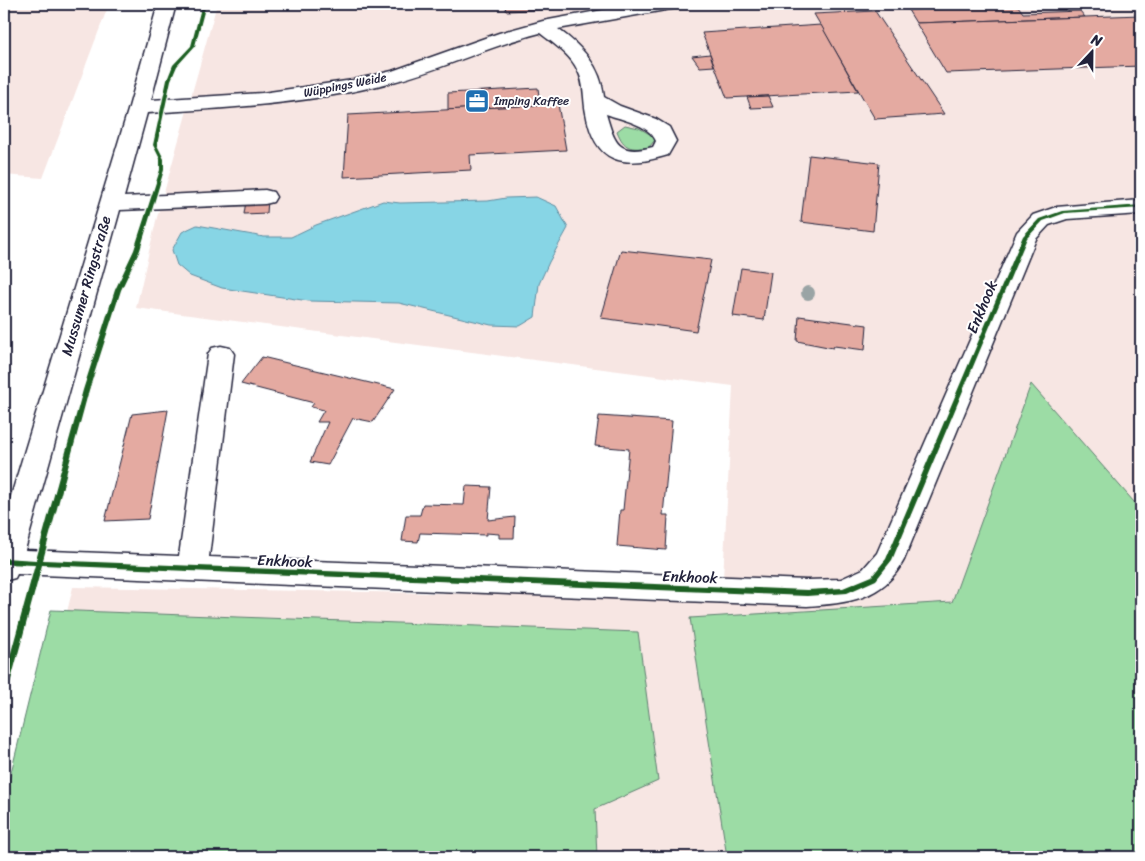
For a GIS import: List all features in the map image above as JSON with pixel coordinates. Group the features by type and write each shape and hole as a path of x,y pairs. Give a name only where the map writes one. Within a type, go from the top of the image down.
{"street":[{"name":"Mussumer Ringstraße","path":"4,564 139,107 167,4"},
{"name":"Wüppings Weide","path":"139,107 283,97 331,90 385,78 543,26 597,15 671,4"},
{"path":"543,26 571,48 583,62 589,73 595,100"},
{"path":"110,204 265,197"},
{"name":"Enkhook","path":"4,564 192,569 807,593 844,591 874,578 889,560 1025,237 1041,220 1064,212 1141,207"},
{"path":"192,569 222,354"}],"shaded area":[{"path":"4,4 109,4 43,178 4,175"},
{"path":"217,4 1141,4 1141,857 8,857 73,587 722,598 733,386 136,308 156,221"}],"green space":[{"path":"625,125 639,128 655,137 655,140 649,147 633,148 625,145 617,131"},
{"path":"1031,384 1141,510 1141,857 727,857 690,618 952,602"},
{"path":"51,610 638,632 658,781 595,809 597,857 4,857 4,801"}],"water":[{"path":"536,197 556,206 568,228 539,284 535,317 520,326 491,325 399,303 309,301 222,288 190,276 177,265 172,250 182,232 197,225 264,237 291,237 316,225 383,201 400,203 488,201"}],"building":[{"path":"374,4 422,4 373,6"},
{"path":"553,4 555,9 506,11 505,6"},
{"path":"1018,6 1023,13 1080,11 1085,17 916,23 908,10"},
{"path":"875,11 944,114 875,119 814,14"},
{"path":"1141,15 1141,66 946,73 916,23"},
{"path":"821,25 858,91 727,98 702,33"},
{"path":"710,54 714,66 700,67 692,56"},
{"path":"538,88 540,105 448,110 448,93"},
{"path":"768,96 773,107 751,108 747,97"},
{"path":"558,104 566,150 470,155 471,170 344,177 348,115"},
{"path":"809,155 879,163 873,231 801,222"},
{"path":"268,200 267,213 244,214 246,201"},
{"path":"621,250 711,260 696,331 601,318"},
{"path":"741,268 771,272 764,320 733,316"},
{"path":"799,316 867,325 865,350 834,346 833,348 797,341"},
{"path":"262,357 395,389 373,422 353,418 328,465 310,462 328,422 317,422 324,410 311,407 314,403 241,384"},
{"path":"168,410 148,519 105,521 132,414"},
{"path":"599,416 672,421 663,515 668,515 666,550 617,546 620,510 623,510 629,449 595,446"},
{"path":"466,486 491,487 488,520 515,517 514,538 499,538 499,534 486,533 486,535 420,533 418,542 402,541 406,515 420,515 423,504 464,505"}],"cycle path":[{"path":"4,691 86,390 118,290 137,250 162,170 162,159 155,145 169,80 175,66 193,46 204,4"},
{"path":"4,561 807,593 844,591 874,578 889,560 1025,237 1041,220 1064,212 1141,207"}],"place":[{"name":"Imping Kaffee","path":"477,101"}]}
